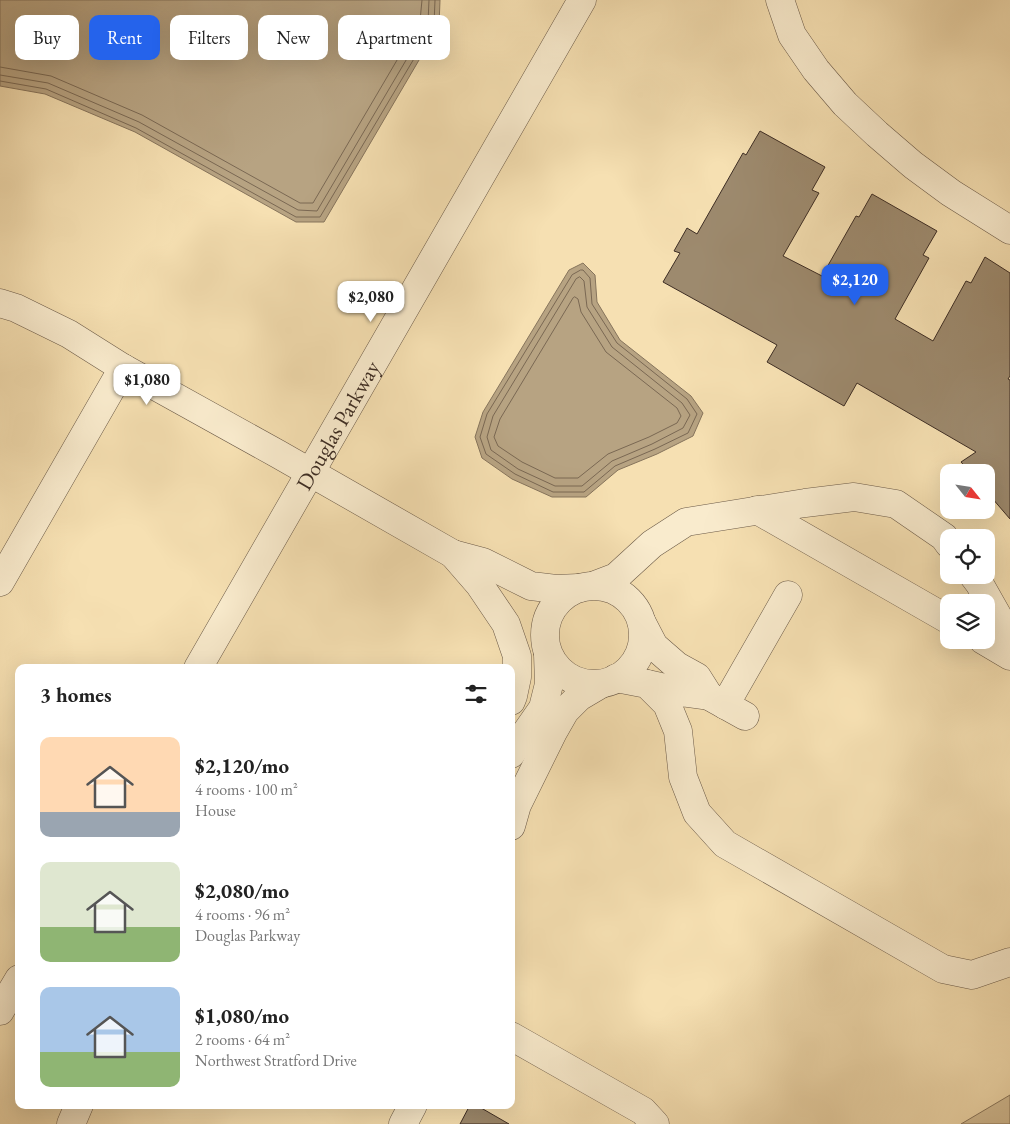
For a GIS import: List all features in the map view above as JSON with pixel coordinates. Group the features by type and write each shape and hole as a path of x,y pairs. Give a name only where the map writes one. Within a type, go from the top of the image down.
{"street":[{"name":"Douglas Parkway","path":"200,664 582,0"},
{"path":"780,0 792,35 816,70 845,104 913,165 951,193 1010,230"},
{"path":"0,303 16,308 68,334 123,368 453,554 483,562 531,586 556,590 587,586 611,588 625,596 636,608 654,646 677,666 697,677 726,706"},
{"path":"0,582 123,368"},
{"path":"515,748 543,708 549,684 546,622 553,607 564,595 616,577 652,544 686,522 854,497 896,504 940,535"},
{"path":"757,510 940,615"},
{"path":"453,554 479,584 506,624 517,656 515,686"},
{"path":"479,584 528,618 546,646 556,667 569,678 585,683 609,681 647,684 687,693 726,706"},
{"path":"980,584 1010,638"},
{"path":"726,706 788,595"},
{"path":"515,814 530,777 565,711 579,697 629,669 638,655 643,640 642,624"},
{"path":"995,647 1010,656"},
{"path":"647,684 667,704 678,731 683,778 697,813 725,844 943,969 972,975 1010,962"},
{"path":"0,1012 15,986"},
{"path":"515,1038 643,1111 655,1124"},
{"path":"71,1124 78,1109"},
{"path":"403,1124 411,1109"}],"shaded area":[{"path":"1010,1095 1010,1124 961,1124"}],"water":[{"path":"0,0 440,0 439,15 338,15 338,60 419,60 324,222 296,222 135,132 45,94 0,86"},
{"path":"583,263 595,275 597,302 620,340 691,396 703,413 693,436 657,454 618,470 586,497 552,497 512,479 482,458 475,437 483,412 569,270"}],"building":[{"path":"760,131 825,167 812,190 819,193 783,256 822,276 856,216 859,217 872,194 937,231 923,255 929,258 895,319 933,341 966,281 971,283 985,257 1010,273 1010,376 1008,379 1010,380 1010,519 995,502 995,464 963,464 961,462 976,452 857,383 844,406 767,362 777,345 663,282 680,253 674,251 687,228 697,234 743,153 746,155"},
{"path":"468,1109 483,1109 509,1124 460,1124"}]}
